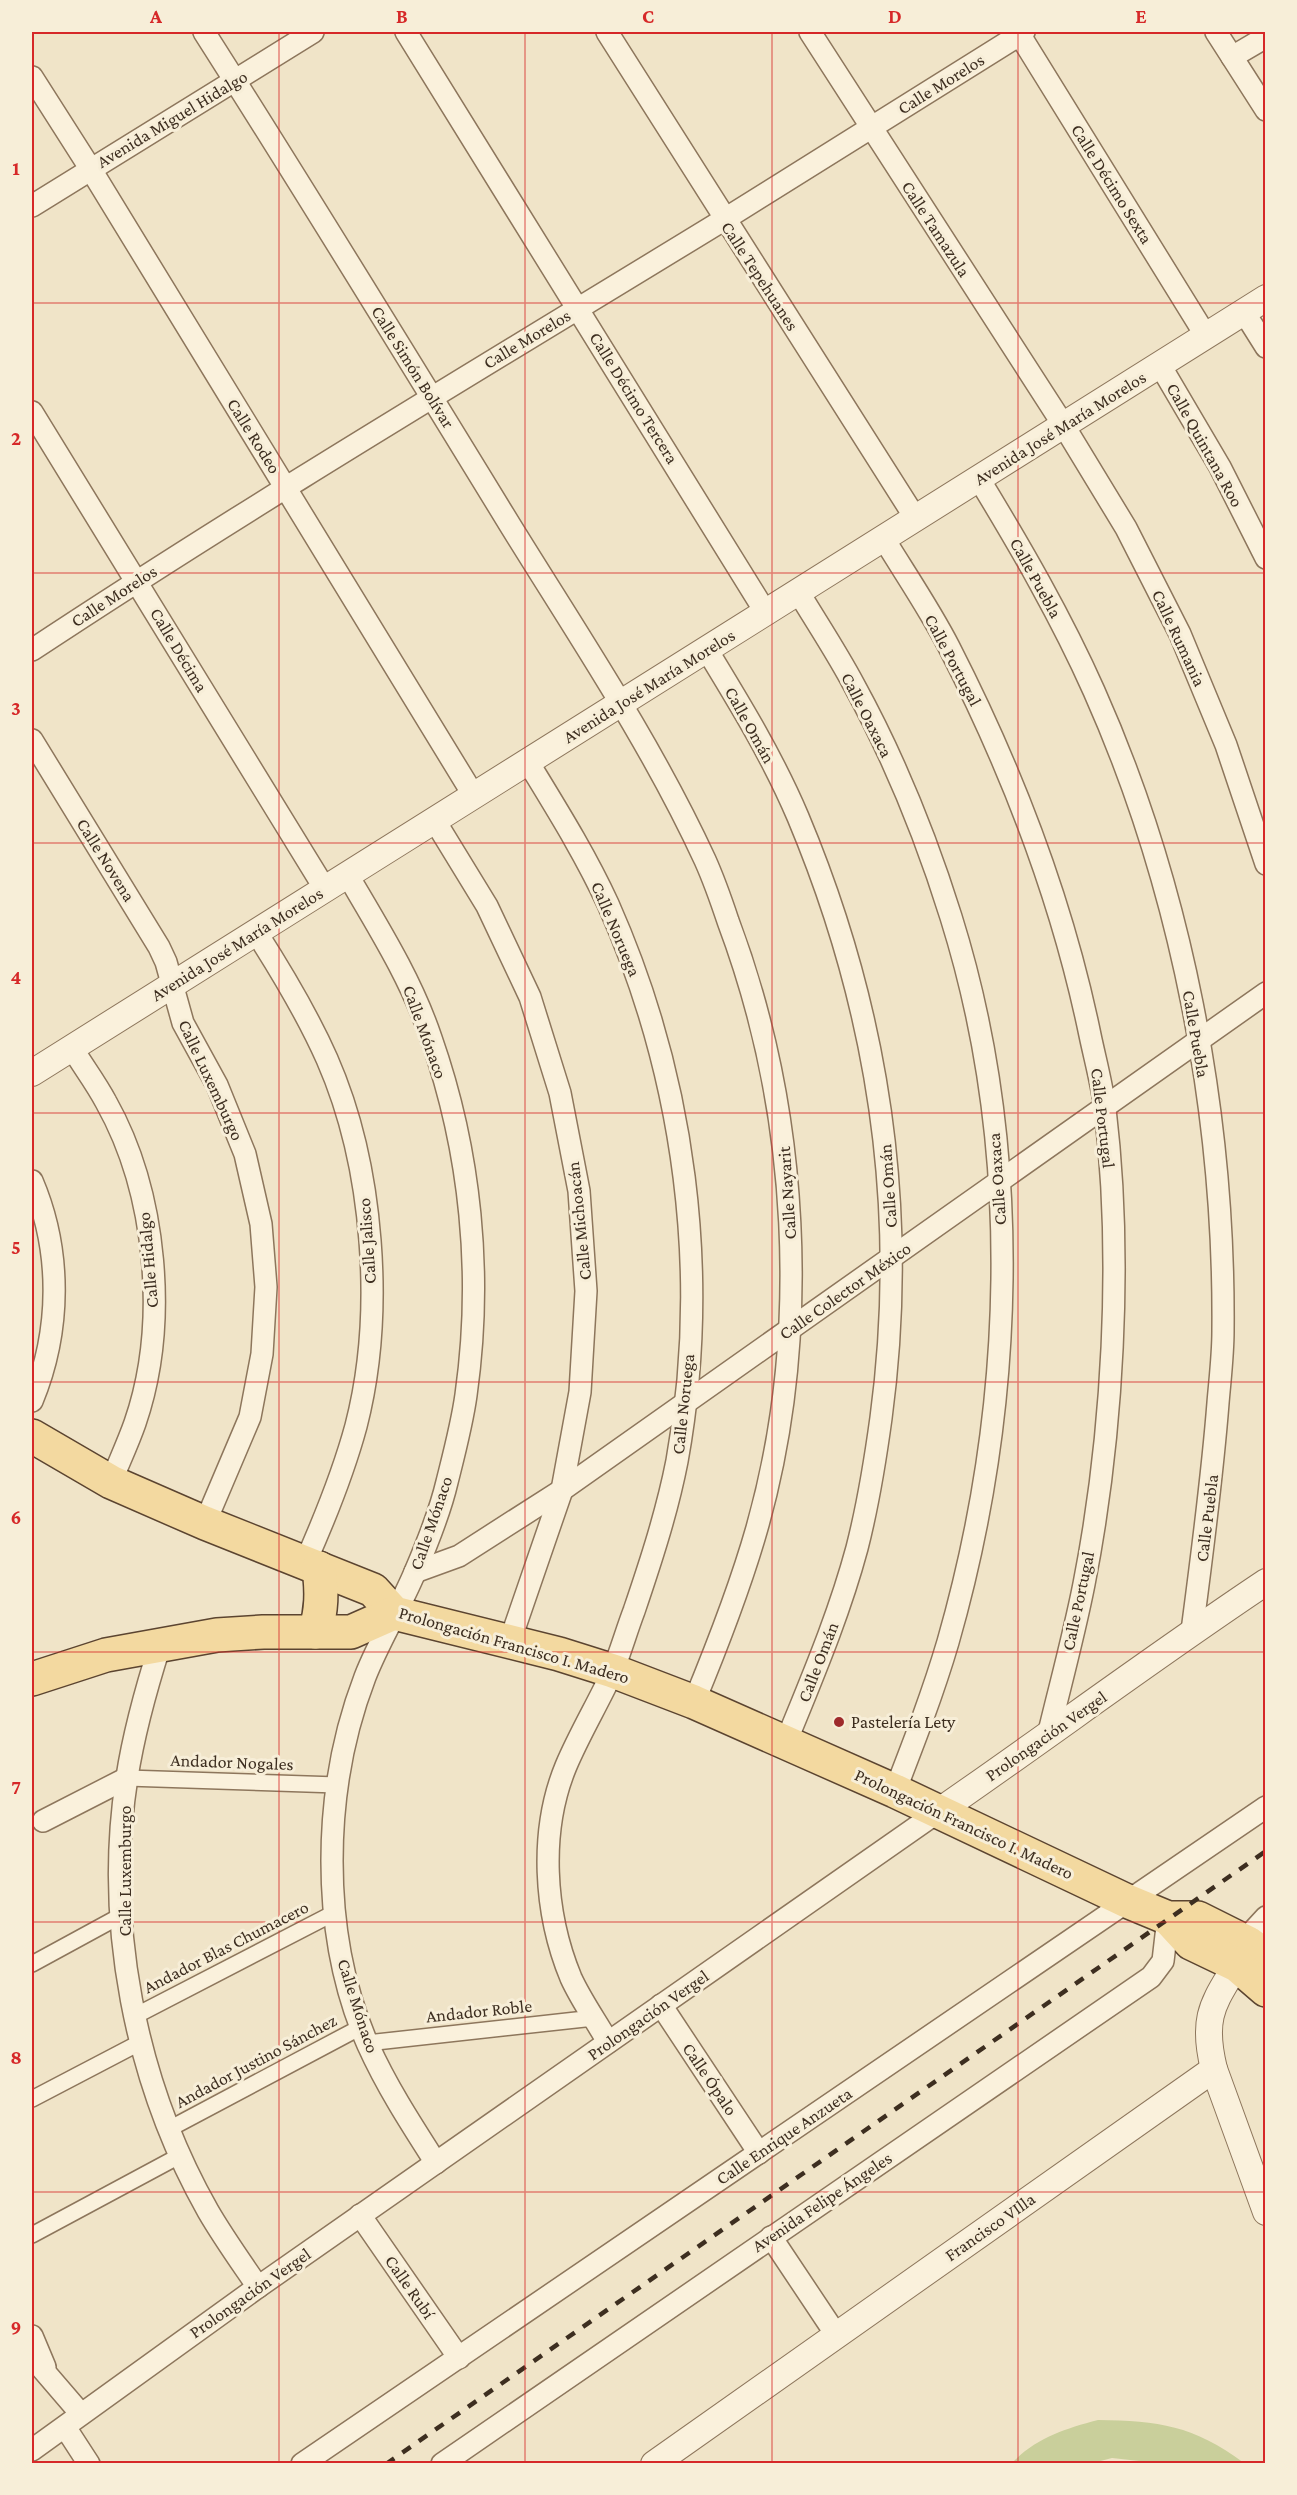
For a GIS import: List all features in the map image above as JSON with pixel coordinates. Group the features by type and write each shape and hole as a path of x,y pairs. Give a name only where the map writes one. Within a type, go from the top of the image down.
{"main road":[{"name":"Prolongación Francisco I. Madero","path":"32,1436 111,1482 205,1523 373,1590 394,1613 510,1641 613,1671 694,1702 786,1742 1127,1901 1168,1918 1198,1918 1254,1945 1266,1990"},
{"path":"312,1566 322,1592 321,1612 315,1632"},
{"path":"32,1678 106,1656 217,1635 351,1632 394,1613"}],"street":[{"name":"Calle Simón Bolívar","path":"204,32 620,704"},
{"name":"Avenida Miguel Hidalgo","path":"32,206 313,32"},
{"name":"Calle Décimo Tercera","path":"406,32 766,613"},
{"name":"Calle Tepehuanes","path":"607,32 724,220 916,519"},
{"name":"Calle Tamazula","path":"810,32 1064,426"},
{"name":"Calle Morelos","path":"32,650 137,580 431,397 871,129 1021,32"},
{"name":"Calle Décimo Sexta","path":"1021,32 1206,336"},
{"path":"1216,32 1266,110"},
{"path":"1232,57 1266,37"},
{"name":"Calle Rodeo","path":"32,77 474,796"},
{"name":"Avenida José María Morelos","path":"33,1069 72,1048 1266,298"},
{"path":"1244,312 1266,347"},
{"name":"Calle Quintana Roo","path":"1160,365 1220,467 1266,558"},
{"name":"Calle Décima","path":"32,412 325,889"},
{"name":"Calle Rumania","path":"1064,426 1126,528 1180,634 1226,745 1266,864"},
{"name":"Calle Puebla","path":"980,479 1051,603 1094,692 1139,805 1174,921 1198,1040 1219,1184 1224,1333 1212,1481 1192,1631"},
{"name":"Calle Portugal","path":"884,539 947,644 1009,775 1046,869 1080,987 1105,1107 1111,1188 1113,1269 1111,1353 1105,1433 1084,1584 1048,1736"},
{"name":"Calle Oaxaca","path":"799,593 854,685 887,752 918,826 951,917 971,992 987,1070 1000,1182 1002,1285 997,1379 987,1466 971,1549 948,1642 926,1711 895,1791"},
{"name":"Calle Omán","path":"707,650 756,731 797,815 833,907 854,977 872,1053 888,1160 892,1258 889,1357 871,1486 857,1547 832,1630 786,1742"},
{"name":"Calle Nayarit","path":"620,704 664,777 707,865 745,965 767,1048 783,1138 791,1244 789,1330 778,1433 758,1525 731,1613 694,1702"},
{"name":"Calle Novena","path":"32,740 159,947 172,985"},
{"name":"Calle Noruega","path":"528,762 567,826 607,903 641,988 662,1059 676,1123 689,1214 692,1301 685,1404 676,1462 661,1530 613,1671 565,1768 550,1825 548,1872 554,1921 571,1978 608,2042"},
{"name":"Calle Michoacán","path":"435,821 487,906 530,997 560,1093 579,1191 586,1291 580,1392 562,1490 510,1641"},
{"name":"Calle Mónaco","path":"347,874 394,952 431,1036 456,1124 471,1214 474,1306 466,1397 446,1486 415,1572 366,1675 356,1704 337,1785 331,1849 334,1913 344,1971 364,2035 398,2105 436,2163"},
{"name":"Calle Jalisco","path":"256,932 296,995 328,1061 352,1132 368,1225 372,1278 369,1352 356,1425 312,1566"},
{"name":"Calle Luxemburgo","path":"172,985 183,1023 218,1085 245,1154 261,1224 266,1287 262,1354 249,1417 205,1523"},
{"name":"Calle Colector México","path":"415,1572 459,1556 562,1490 1266,993"},
{"name":"Calle Hidalgo","path":"72,1048 107,1103 133,1163 149,1227 155,1292 150,1358 136,1422 111,1482"},
{"path":"32,1181 41,1203 53,1260 54,1319 42,1376 32,1401"},
{"name":"Prolongación Vergel","path":"32,2450 360,2215 1048,1736 1192,1631 1266,1582"},
{"name":"Calle Luxemburgo","path":"160,1645 140,1711 127,1778 121,1838 125,1957 141,2042 149,2073 169,2129 208,2211 258,2287"},
{"path":"37,1824 127,1778"},
{"name":"Andador Nogales","path":"127,1778 337,1785"},
{"name":"Calle Enrique Anzueta","path":"302,2463 1266,1807"},
{"name":"Andador Blas Chumacero","path":"135,2016 334,1913"},
{"path":"32,1964 122,1915"},
{"name":"Avenida Felipe Ángeles","path":"442,2463 1151,1977 1163,1961 1168,1918"},
{"path":"1254,1945 1215,2000 1208,2022 1209,2048 1214,2069 1266,2212"},
{"name":"Calle Ópalo","path":"661,2006 759,2153"},
{"name":"Andador Roble","path":"364,2035 594,2018"},
{"name":"Andador Justino Sánchez","path":"169,2129 364,2035"},
{"path":"32,2099 141,2042"},
{"name":"Francisco VIlla","path":"654,2463 1214,2069"},
{"path":"32,2235 181,2155"},
{"name":"Calle Rubí","path":"360,2215 459,2358"},
{"path":"771,2237 837,2336"},
{"path":"32,2336 49,2376 73,2420 89,2463"},
{"path":"32,2357 49,2376"}],"green space":[{"path":"1098,2420 1139,2422 1175,2428 1208,2440 1244,2463 1166,2464 1112,2458 1089,2464 1012,2463 1031,2447 1051,2436"}],"railway":[{"path":"386,2464 1266,1851"}],"place":[{"name":"Pastelería Lety","path":"839,1722"}]}
